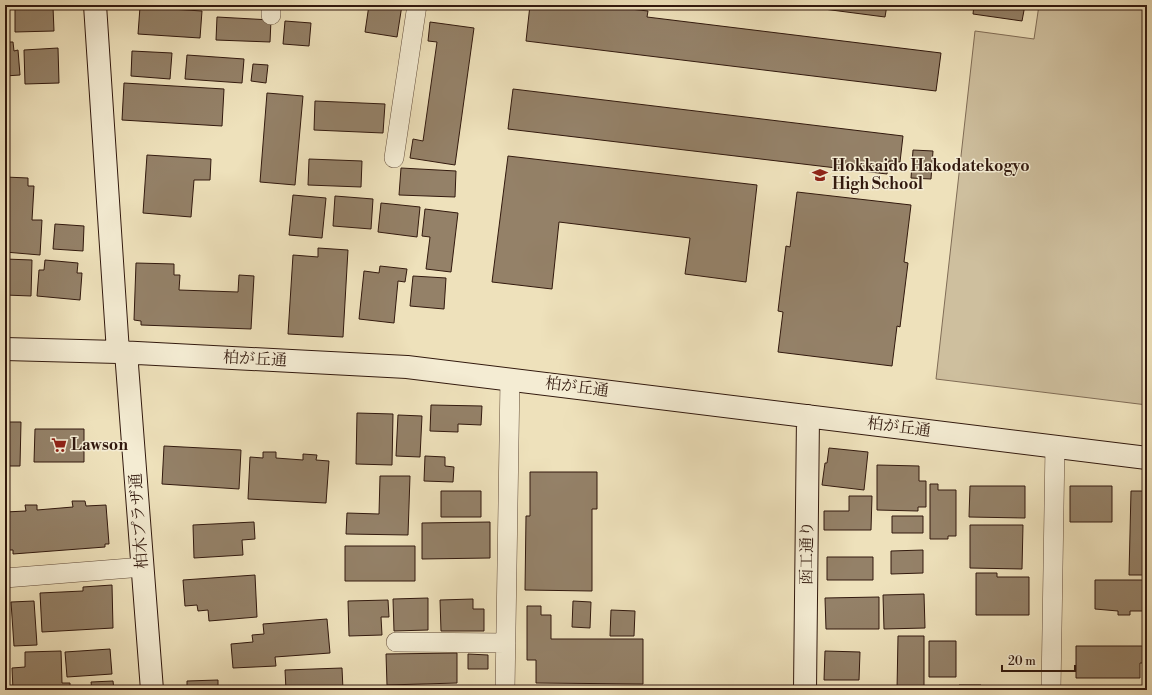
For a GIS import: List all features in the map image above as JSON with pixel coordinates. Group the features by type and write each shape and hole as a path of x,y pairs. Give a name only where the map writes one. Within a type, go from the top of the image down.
{"street":[{"name":"柏木プラザ通","path":"95,5 122,352 143,567 152,690"},
{"path":"394,158 417,5"},
{"name":"柏が丘通","path":"5,349 122,352 407,367 1147,458"},
{"path":"505,690 510,379"},
{"name":"函工通り","path":"805,690 808,416"},
{"path":"1051,690 1055,446"},
{"path":"5,578 143,567"},
{"path":"396,642 506,643"}],"shaded area":[{"path":"1039,5 1147,5 1147,405 936,379 975,31 1034,39"}],"building":[{"path":"298,5 330,5 330,8"},
{"path":"369,5 402,5 397,37 365,32"},
{"path":"530,5 595,5 648,11 647,17 941,53 936,91 526,41"},
{"path":"793,5 887,5 885,17"},
{"path":"974,5 1025,5 1022,21 973,14"},
{"path":"53,7 54,31 15,32 15,8"},
{"path":"140,7 202,11 200,38 138,34"},
{"path":"217,17 271,20 270,42 216,40"},
{"path":"285,21 311,23 309,46 283,44"},
{"path":"430,22 474,28 455,165 410,158 413,139 423,141 437,42 428,41"},
{"path":"5,42 13,42 14,51 18,50 20,75 5,76"},
{"path":"58,48 59,83 25,84 24,50"},
{"path":"132,51 172,53 170,79 131,76"},
{"path":"187,55 244,59 242,83 185,79"},
{"path":"253,64 268,65 266,83 251,81"},
{"path":"124,83 224,89 222,126 122,120"},
{"path":"513,89 903,136 900,162 889,161 887,174 508,129"},
{"path":"267,93 303,96 295,185 260,182"},
{"path":"315,101 385,104 383,133 314,130"},
{"path":"913,150 933,151 931,179 911,178"},
{"path":"147,155 211,159 210,180 194,180 191,217 143,213"},
{"path":"508,156 757,185 746,282 685,274 690,238 559,222 552,289 492,282"},
{"path":"309,159 362,161 361,187 308,185"},
{"path":"401,168 456,171 455,197 399,195"},
{"path":"5,177 28,178 28,186 34,186 32,220 42,220 40,255 5,252"},
{"path":"797,192 911,205 904,262 908,263 900,327 897,326 892,366 778,352 783,312 778,311 786,246 790,247"},
{"path":"293,195 326,198 322,238 289,235"},
{"path":"335,196 373,199 371,229 333,226"},
{"path":"381,203 420,207 417,237 378,232"},
{"path":"425,209 458,213 451,272 426,269 430,237 422,236"},
{"path":"55,224 84,226 83,251 53,249"},
{"path":"318,248 348,250 343,337 288,334 293,255 318,257"},
{"path":"5,259 32,260 31,296 5,295"},
{"path":"45,260 78,263 77,273 82,273 80,300 37,296 39,270 44,270"},
{"path":"136,263 174,264 174,275 180,275 179,290 238,292 239,275 254,276 251,329 141,325 141,321 134,320"},
{"path":"380,266 407,269 405,282 398,281 394,323 359,319 364,271 379,273"},
{"path":"413,276 446,278 444,309 410,306"},
{"path":"431,405 482,406 481,425 458,424 458,432 430,431"},
{"path":"357,413 393,414 392,465 356,464"},
{"path":"398,415 422,416 420,457 396,456"},
{"path":"5,422 21,422 20,466 5,466"},
{"name":"Lawson","path":"35,429 84,429 84,462 34,462"},
{"path":"164,446 241,450 239,489 162,484"},
{"path":"829,448 868,452 864,490 822,485"},
{"path":"263,452 276,452 276,458 303,460 303,454 317,455 316,460 329,461 326,503 248,499 250,457 263,458"},
{"path":"425,456 445,457 445,466 454,467 453,482 424,481"},
{"path":"877,465 919,466 919,481 926,481 926,507 918,507 918,511 877,510"},
{"path":"530,472 597,472 597,509 592,509 592,591 525,590 526,516 530,516"},
{"path":"380,476 410,476 408,535 346,534 347,513 379,514"},
{"path":"930,484 938,484 938,490 956,490 956,536 948,536 948,539 930,539"},
{"path":"970,486 1025,486 1025,518 969,517"},
{"path":"1070,486 1112,486 1112,522 1070,522"},
{"path":"441,491 481,491 481,517 441,517"},
{"path":"1131,491 1147,491 1147,575 1129,575"},
{"path":"849,496 872,496 871,530 824,530 824,511 849,511"},
{"path":"72,501 85,501 86,506 106,505 109,544 105,544 105,547 13,554 13,550 7,550 5,512 26,511 25,505 37,505 37,510 73,507"},
{"path":"892,516 923,516 923,533 892,533"},
{"path":"254,522 255,539 242,540 243,555 194,558 193,525"},
{"path":"490,522 490,558 422,559 422,523"},
{"path":"970,525 1023,525 1022,569 970,568"},
{"path":"345,546 415,546 415,581 345,581"},
{"path":"923,550 923,573 891,574 891,551"},
{"path":"827,557 873,557 873,580 827,580"},
{"path":"976,573 997,573 997,577 1029,577 1029,615 976,615"},
{"path":"255,575 257,617 209,621 208,610 198,611 197,605 185,606 183,580"},
{"path":"1095,580 1147,580 1147,609 1143,609 1143,611 1130,611 1130,615 1118,615 1118,611 1095,609"},
{"path":"112,585 113,628 42,632 40,593 83,591 83,587"},
{"path":"924,594 925,628 884,629 883,595"},
{"path":"879,597 879,629 826,629 825,598"},
{"path":"428,598 428,630 394,631 393,599"},
{"path":"473,599 473,609 484,609 484,631 441,631 440,600"},
{"path":"388,600 389,617 381,617 382,635 349,636 348,601"},
{"path":"34,601 37,645 14,646 11,602"},
{"path":"573,601 591,602 590,628 572,627"},
{"path":"527,606 541,606 541,615 551,615 551,639 643,639 643,684 536,683 536,660 527,660"},
{"path":"611,610 635,611 634,636 610,636"},
{"path":"327,619 330,653 275,657 276,666 233,668 231,644 253,642 252,635 264,634 263,624"},
{"path":"898,636 924,636 924,690 897,690"},
{"path":"929,641 956,641 956,677 929,677"},
{"path":"1076,646 1146,646 1146,663 1140,663 1140,678 1076,678"},
{"path":"110,649 112,674 67,677 65,652"},
{"path":"61,651 62,683 70,683 70,690 13,690 12,668 25,667 25,652"},
{"path":"825,651 860,652 859,680 824,680"},
{"path":"457,653 457,683 387,685 386,654"},
{"path":"468,654 488,655 488,669 468,669"},
{"path":"342,668 343,690 286,690 285,670"},
{"path":"218,680 218,690 187,690 187,681"},
{"path":"113,681 114,690 92,690 91,682"},
{"path":"959,685 981,685 981,690 959,690"}],"place":[{"name":"Hokkaido Hakodatekogyo High School","path":"820,175"},
{"name":"Lawson","path":"59,445"}]}
